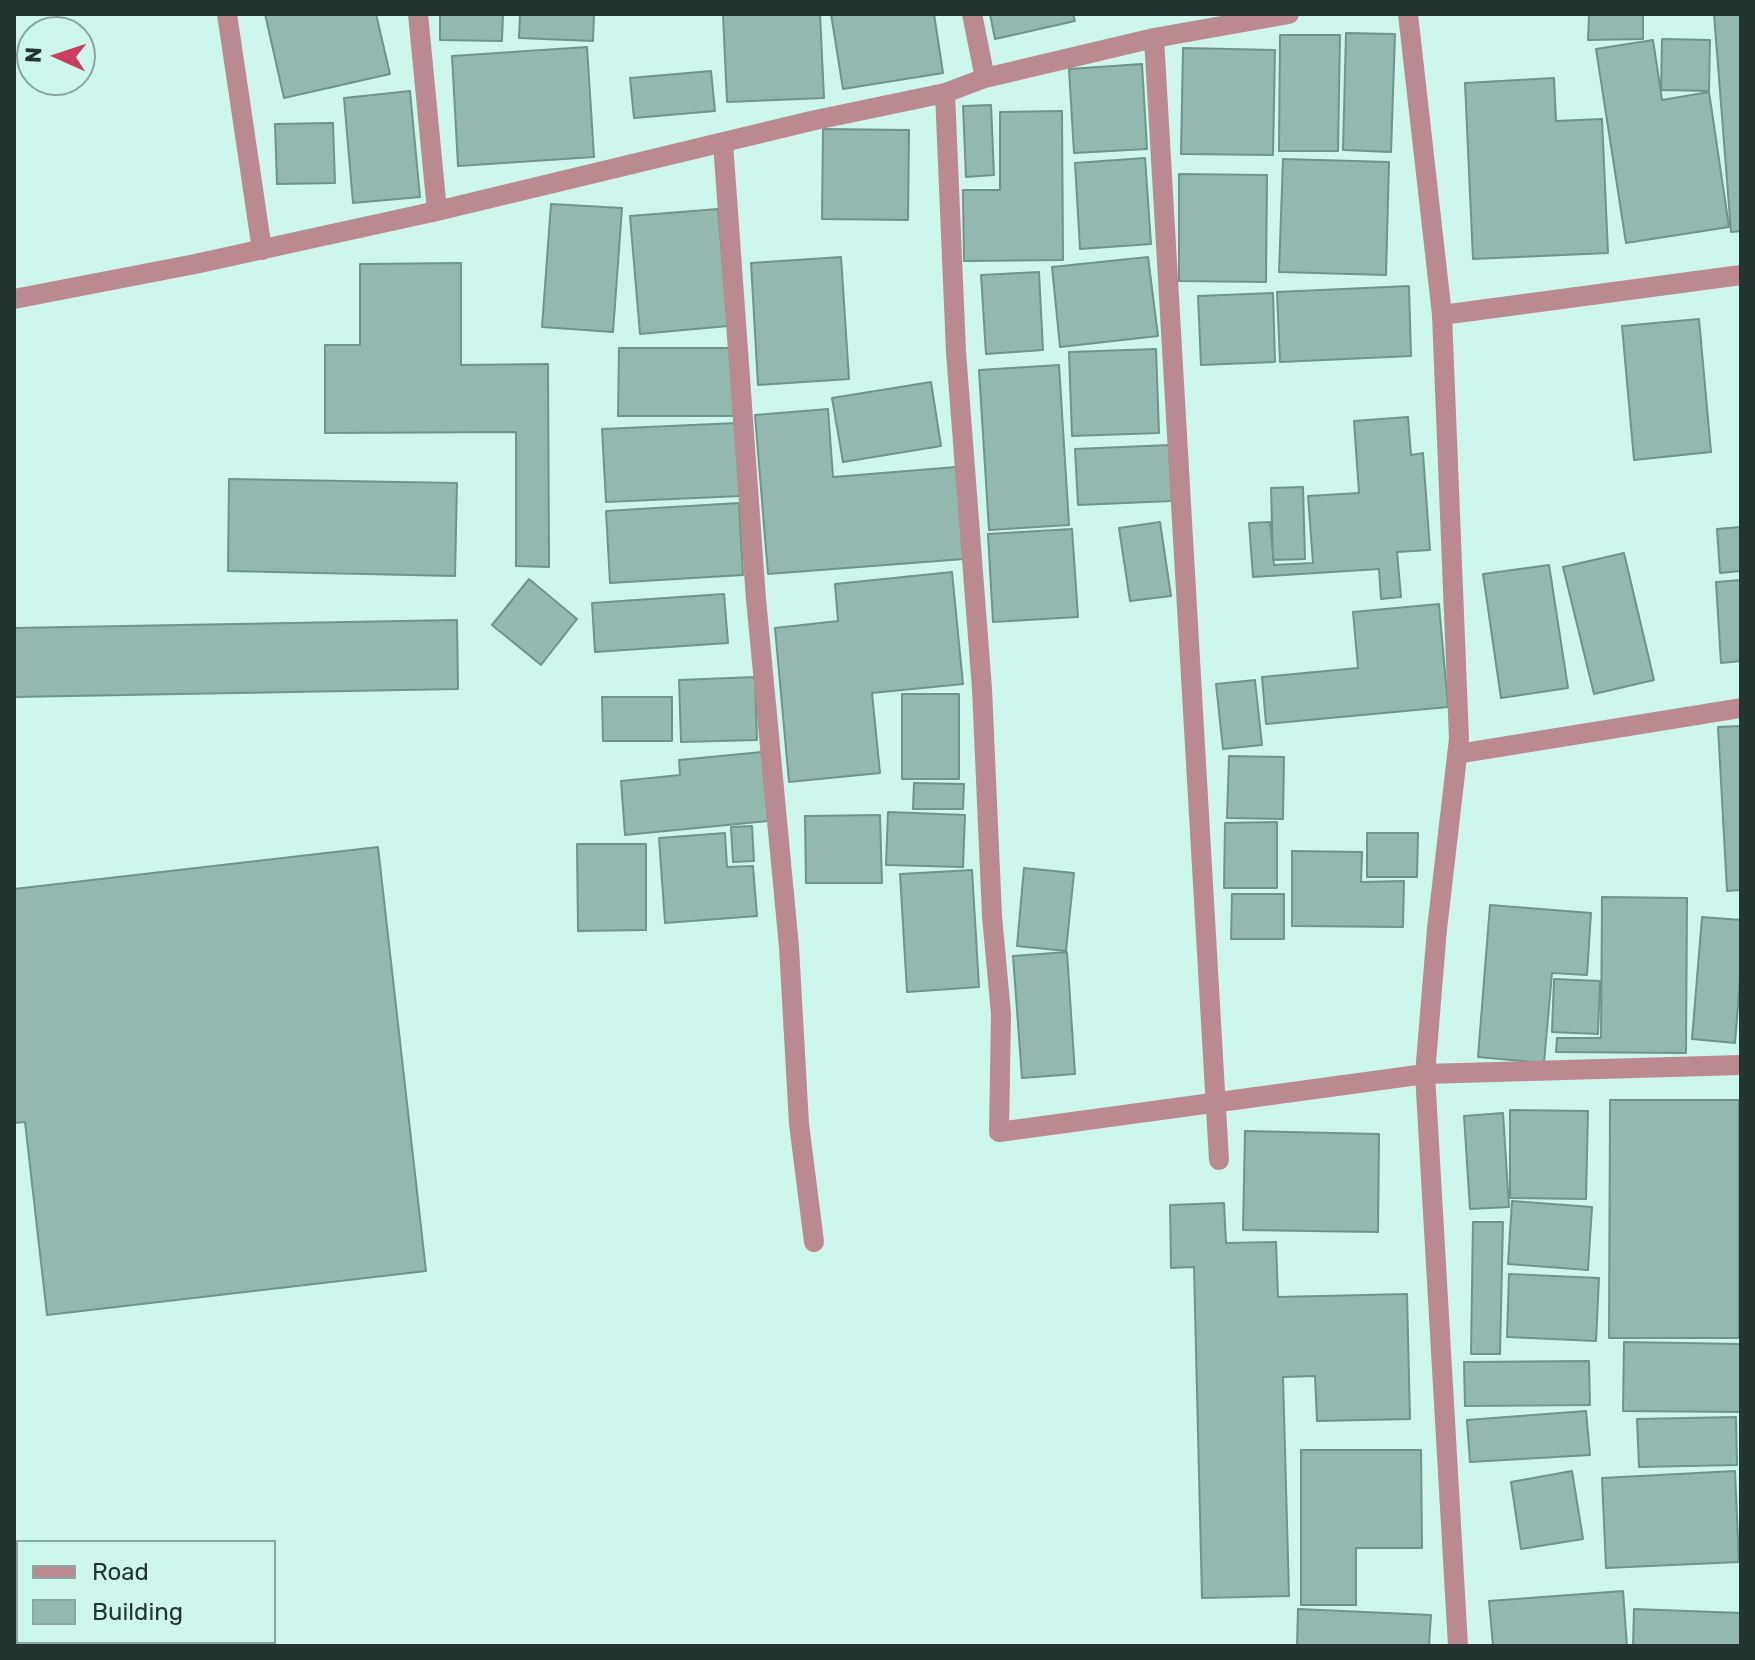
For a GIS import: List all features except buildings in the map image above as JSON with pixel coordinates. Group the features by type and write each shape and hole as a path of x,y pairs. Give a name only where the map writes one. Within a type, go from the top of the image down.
{"street":[{"path":"227,14 262,250"},
{"path":"418,14 437,211"},
{"path":"972,14 985,78"},
{"path":"14,299 262,250 437,211 811,121 945,93 985,78 1154,38 1289,14"},
{"path":"1408,14 1442,315 1459,739 1437,929 1425,1074 1458,1646"},
{"path":"1154,38 1219,1160"},
{"path":"945,93 956,352 982,689 992,916 1001,1014 999,1132 1425,1074 1741,1065"},
{"path":"723,143 756,599 789,947 799,1124 814,1242"},
{"path":"1442,315 1741,275"},
{"path":"1457,754 1741,708"}]}
